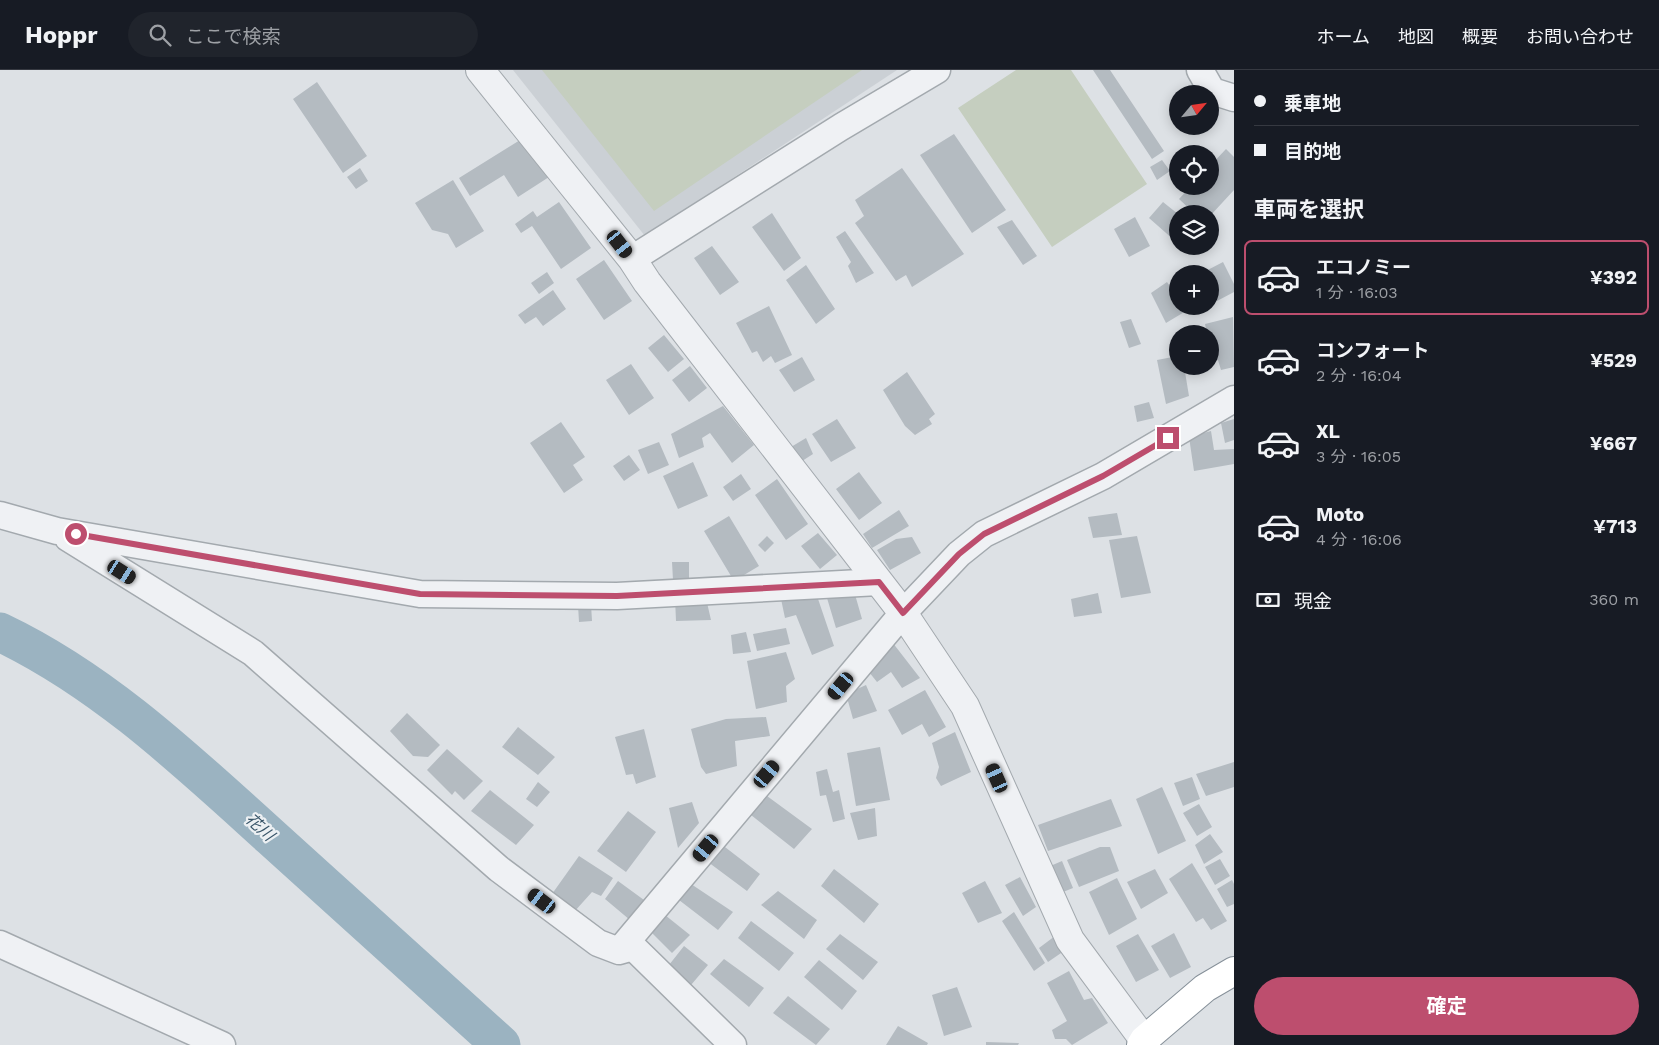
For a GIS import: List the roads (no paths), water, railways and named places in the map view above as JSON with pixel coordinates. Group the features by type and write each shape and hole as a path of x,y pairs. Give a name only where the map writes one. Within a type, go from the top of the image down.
{"highway":[{"path":"1143,1043 1205,988 1234,971"}],"street":[{"path":"480,70 632,259 903,613 965,706 1070,940 1143,1043"},
{"path":"632,259 841,127 938,70"},
{"path":"1200,70 1212,91 1234,98"},
{"path":"620,950 903,613 959,554 984,534 1103,476 1234,399"},
{"path":"0,515 56,531 420,594 617,596 879,582"},
{"path":"56,531 253,653 499,869 598,943 620,950 633,947 733,1045"},
{"path":"0,944 222,1045"}],"waterway":[{"name":"花川","path":"0,632 74,674 143,724 208,780 501,1045"}]}
